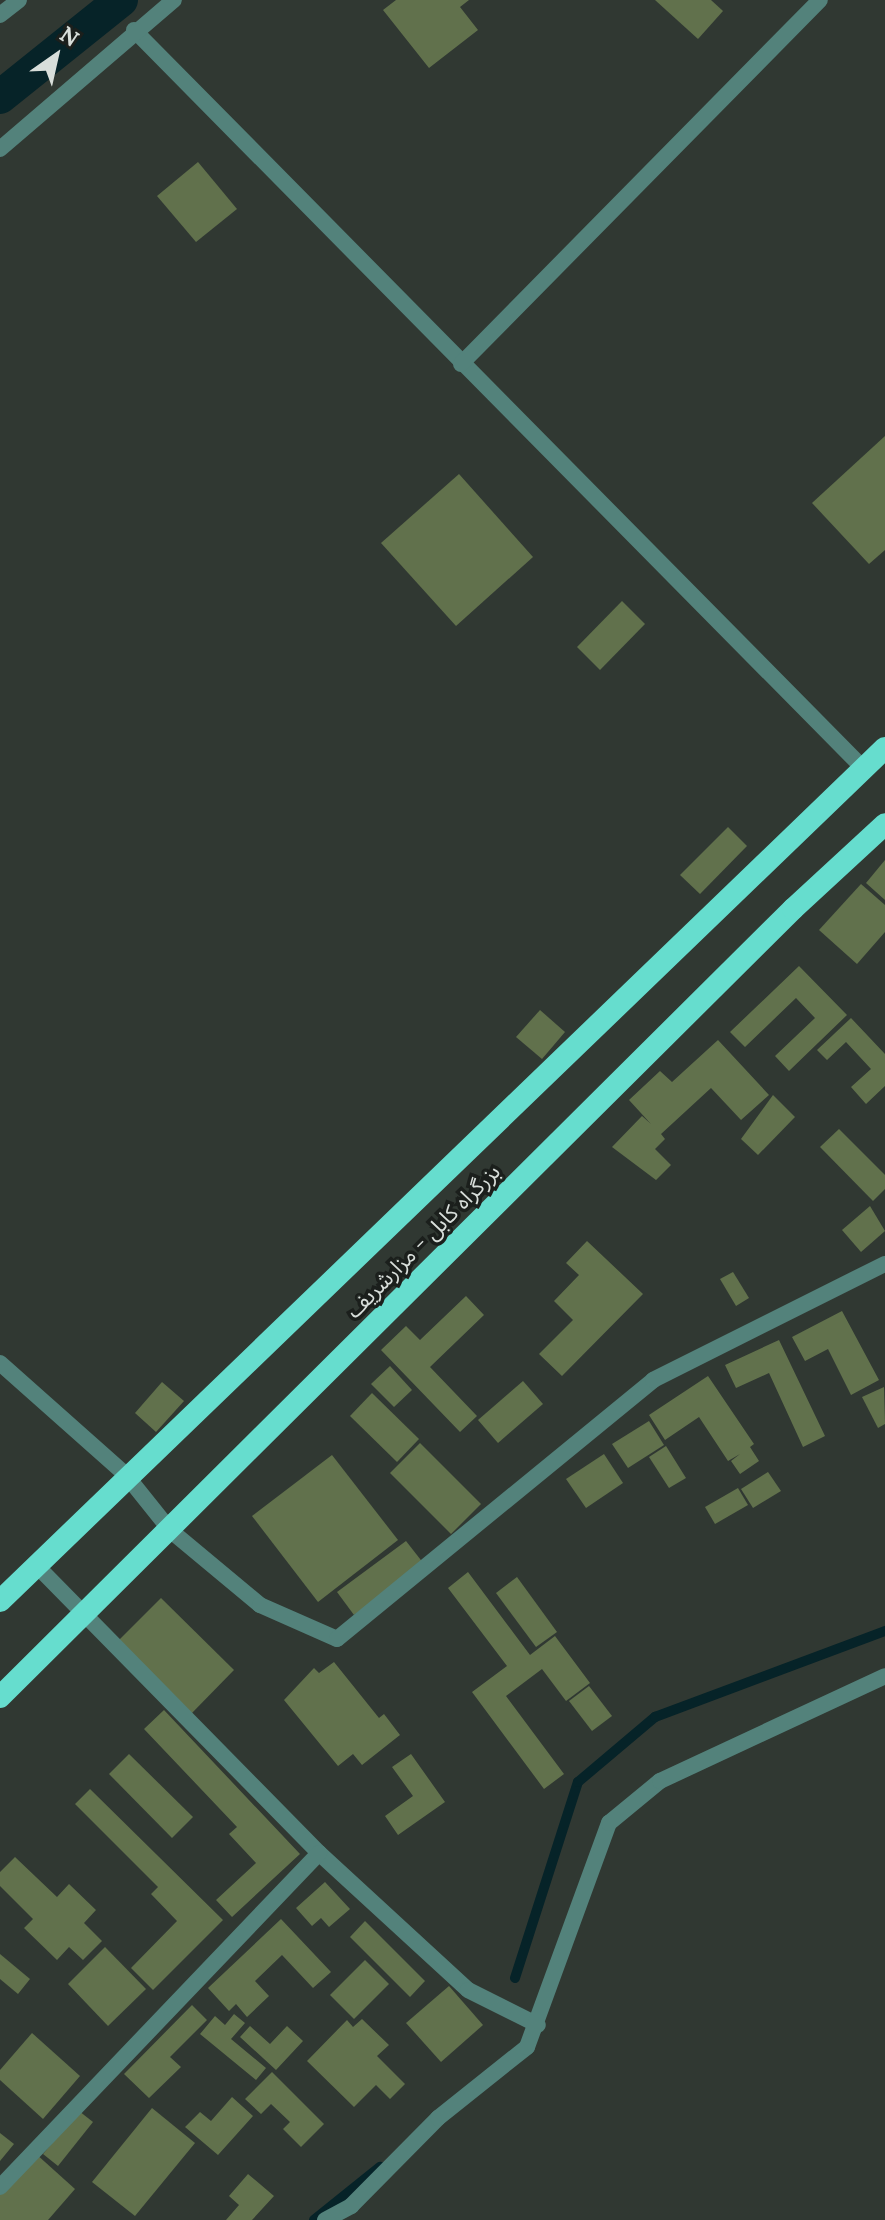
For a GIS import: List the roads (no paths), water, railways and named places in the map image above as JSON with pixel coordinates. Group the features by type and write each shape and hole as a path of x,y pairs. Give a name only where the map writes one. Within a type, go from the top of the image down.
{"highway":[{"name":"بزرگراه کابل - مزارشریف","path":"0,1601 126,1475 885,748"},
{"name":"بزرگراه کابل - مزارشریف","path":"0,1697 793,909 885,824"}],"street":[{"path":"1,12 19,0"},
{"path":"0,149 134,30 174,0"},
{"path":"461,364 820,0"},
{"path":"134,30 864,769"},
{"path":"0,1363 126,1475 170,1530 260,1605 337,1639 653,1380 885,1264"},
{"path":"36,1565 319,1853 468,1990 538,2025"},
{"path":"325,2220 351,2206 438,2118 527,2047 538,2025 609,1823 660,1781 885,1676"},
{"path":"0,2187 319,1853"}],"waterway":[{"path":"0,97 121,0"},
{"path":"515,1978 578,1782 655,1717 885,1631"},
{"path":"314,2220 380,2167"}]}
